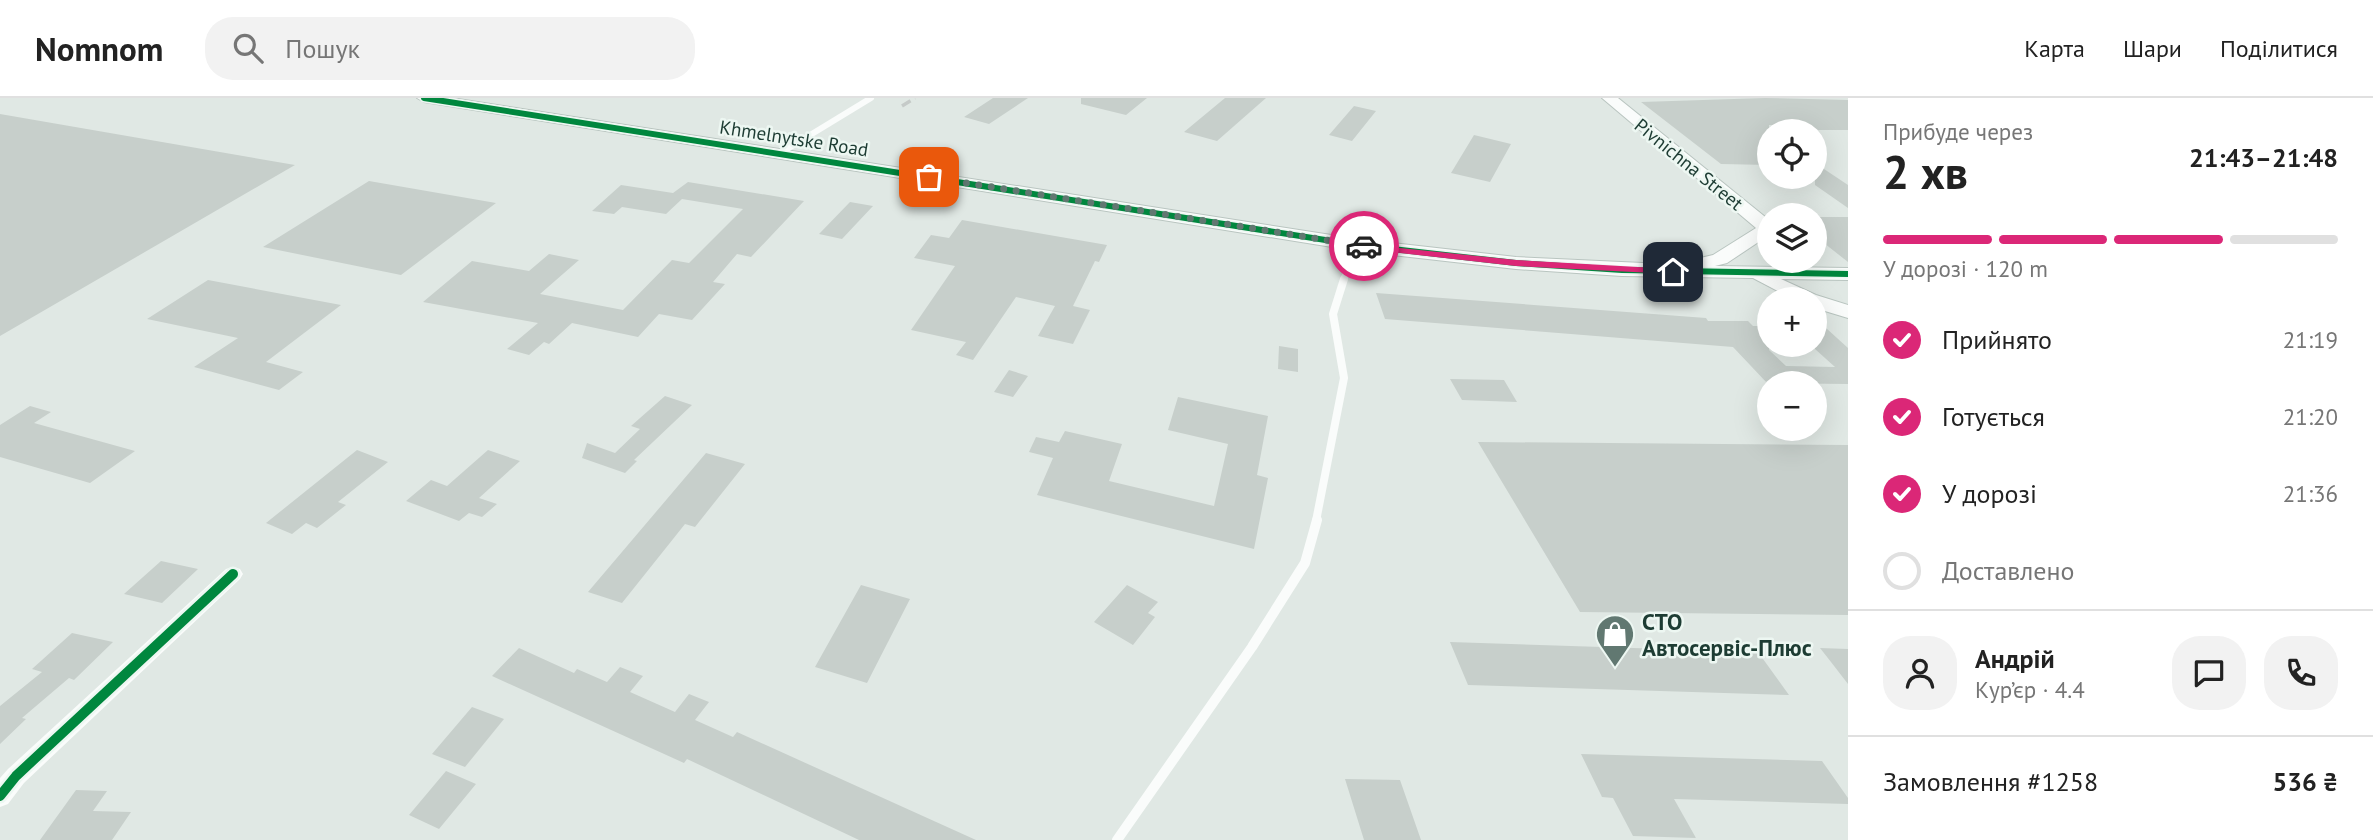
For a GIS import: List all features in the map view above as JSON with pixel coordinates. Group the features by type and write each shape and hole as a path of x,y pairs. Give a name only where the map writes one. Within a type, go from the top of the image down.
{"street":[{"name":"Khmelnytske Road","path":"424,98 1357,245 1516,263 1673,272 1848,274"},
{"name":"Pivnichna Street","path":"1609,98 1757,218"},
{"path":"1673,272 1720,259 1757,236"},
{"path":"1755,274 1783,287"},
{"path":"1826,274 1848,291"},
{"path":"1827,305 1848,312"},
{"path":"0,796 16,776 233,574"}],"lane":[{"path":"779,153 871,98"},
{"path":"1117,840 1252,647 1305,563 1312,544 1344,378 1333,314 1335,301 1357,245"}],"building":[{"path":"993,98 1028,98 989,124 964,117"},
{"path":"1081,98 1147,98 1126,115 1081,104"},
{"path":"1225,98 1266,98 1217,141 1184,132"},
{"path":"1765,98 1848,100 1848,130 1827,130 1827,119 1757,119 1757,165 1721,164 1641,102"},
{"path":"1354,106 1376,111 1352,141 1329,135"},
{"path":"0,114 295,165 0,336"},
{"path":"1474,135 1511,144 1490,182 1451,173"},
{"path":"1827,171 1848,185 1848,208 1821,189 1827,189"},
{"path":"369,181 496,203 401,275 263,247"},
{"path":"688,182 804,201 751,257 737,254 713,282 725,284 692,320 659,314 638,337 572,323 549,344 544,342 529,355 507,349 538,323 423,302 472,261 529,271 549,254 579,260 540,294 623,310 672,260 689,263 743,209 682,199 666,214 622,207 614,214 592,211 621,185 673,193"},
{"path":"850,202 873,206 842,239 819,234"},
{"path":"1827,217 1848,217 1848,262 1827,245"},
{"path":"962,220 1107,245 1099,262 1095,261 1073,306 1090,310 1073,344 1038,336 1055,306 1016,297 973,360 956,355 966,342 911,330 955,266 914,258 931,235 949,238"},
{"path":"208,280 341,305 266,362 303,372 279,390 194,367 238,338 147,319"},
{"path":"1376,293 1706,318 1708,321 1748,321 1757,326 1757,357 1776,357 1786,366 1835,367 1824,357 1827,357 1827,329 1848,348 1848,384 1827,384 1827,371 1757,372 1733,347 1385,319"},
{"path":"1279,346 1298,349 1298,372 1278,369"},
{"path":"1009,370 1028,376 1013,397 994,392"},
{"path":"1450,379 1504,380 1517,402 1462,400"},
{"path":"665,396 692,405 634,460 637,461 625,473 582,458 587,443 615,453 640,429 631,426"},
{"path":"1178,397 1268,416 1257,475 1268,478 1254,549 1037,495 1053,458 1029,452 1036,437 1059,442 1065,431 1122,444 1109,481 1214,506 1228,444 1168,430"},
{"path":"30,406 51,412 34,423 135,451 90,483 0,457 0,425"},
{"path":"1478,442 1848,445 1848,615 1580,612"},
{"path":"357,450 388,462 338,502 346,505 317,528 306,523 292,534 266,523"},
{"path":"488,450 520,461 479,498 497,504 482,517 469,513 459,521 406,501 431,480 447,486"},
{"path":"706,453 745,464 695,527 685,524 622,603 588,592"},
{"path":"161,561 198,569 162,603 124,594"},
{"path":"861,585 910,599 867,683 815,667"},
{"path":"1127,585 1158,602 1148,613 1155,617 1133,645 1094,622"},
{"path":"72,633 113,642 74,680 69,678 22,718 26,719 0,744 0,706 42,672 32,669"},
{"name":"СТО Автосервіс-Плюс","path":"1450,642 1758,652 1789,695 1468,685"},
{"path":"519,648 574,673 577,669 607,682 620,667 643,676 630,692 675,712 689,694 709,702 695,720 733,737 737,732 976,840 859,840 687,759 684,763 492,676"},
{"path":"1820,648 1848,649 1848,684 1831,662"},
{"path":"472,707 504,719 465,767 432,754"},
{"path":"1581,754 1822,761 1848,798 1848,804 1674,799 1696,838 1633,836 1613,798 1602,797"},
{"path":"446,771 476,784 439,829 409,815"},
{"path":"1345,779 1400,780 1421,840 1364,840"},
{"path":"76,790 107,791 93,811 131,812 112,840 40,840"}],"railway":[{"path":"902,106 915,98"}],"cycle path":[{"path":"424,98 1357,245 1516,263 1622,270 1848,274"},
{"path":"0,796 16,776 233,574"}],"way so far":[{"path":"929,177 1364,246"}],"place":[{"name":"СТО Автосервіс-Плюс","path":"1615,668"}],"route":[{"path":"1364,246 1516,263 1673,272"}]}
